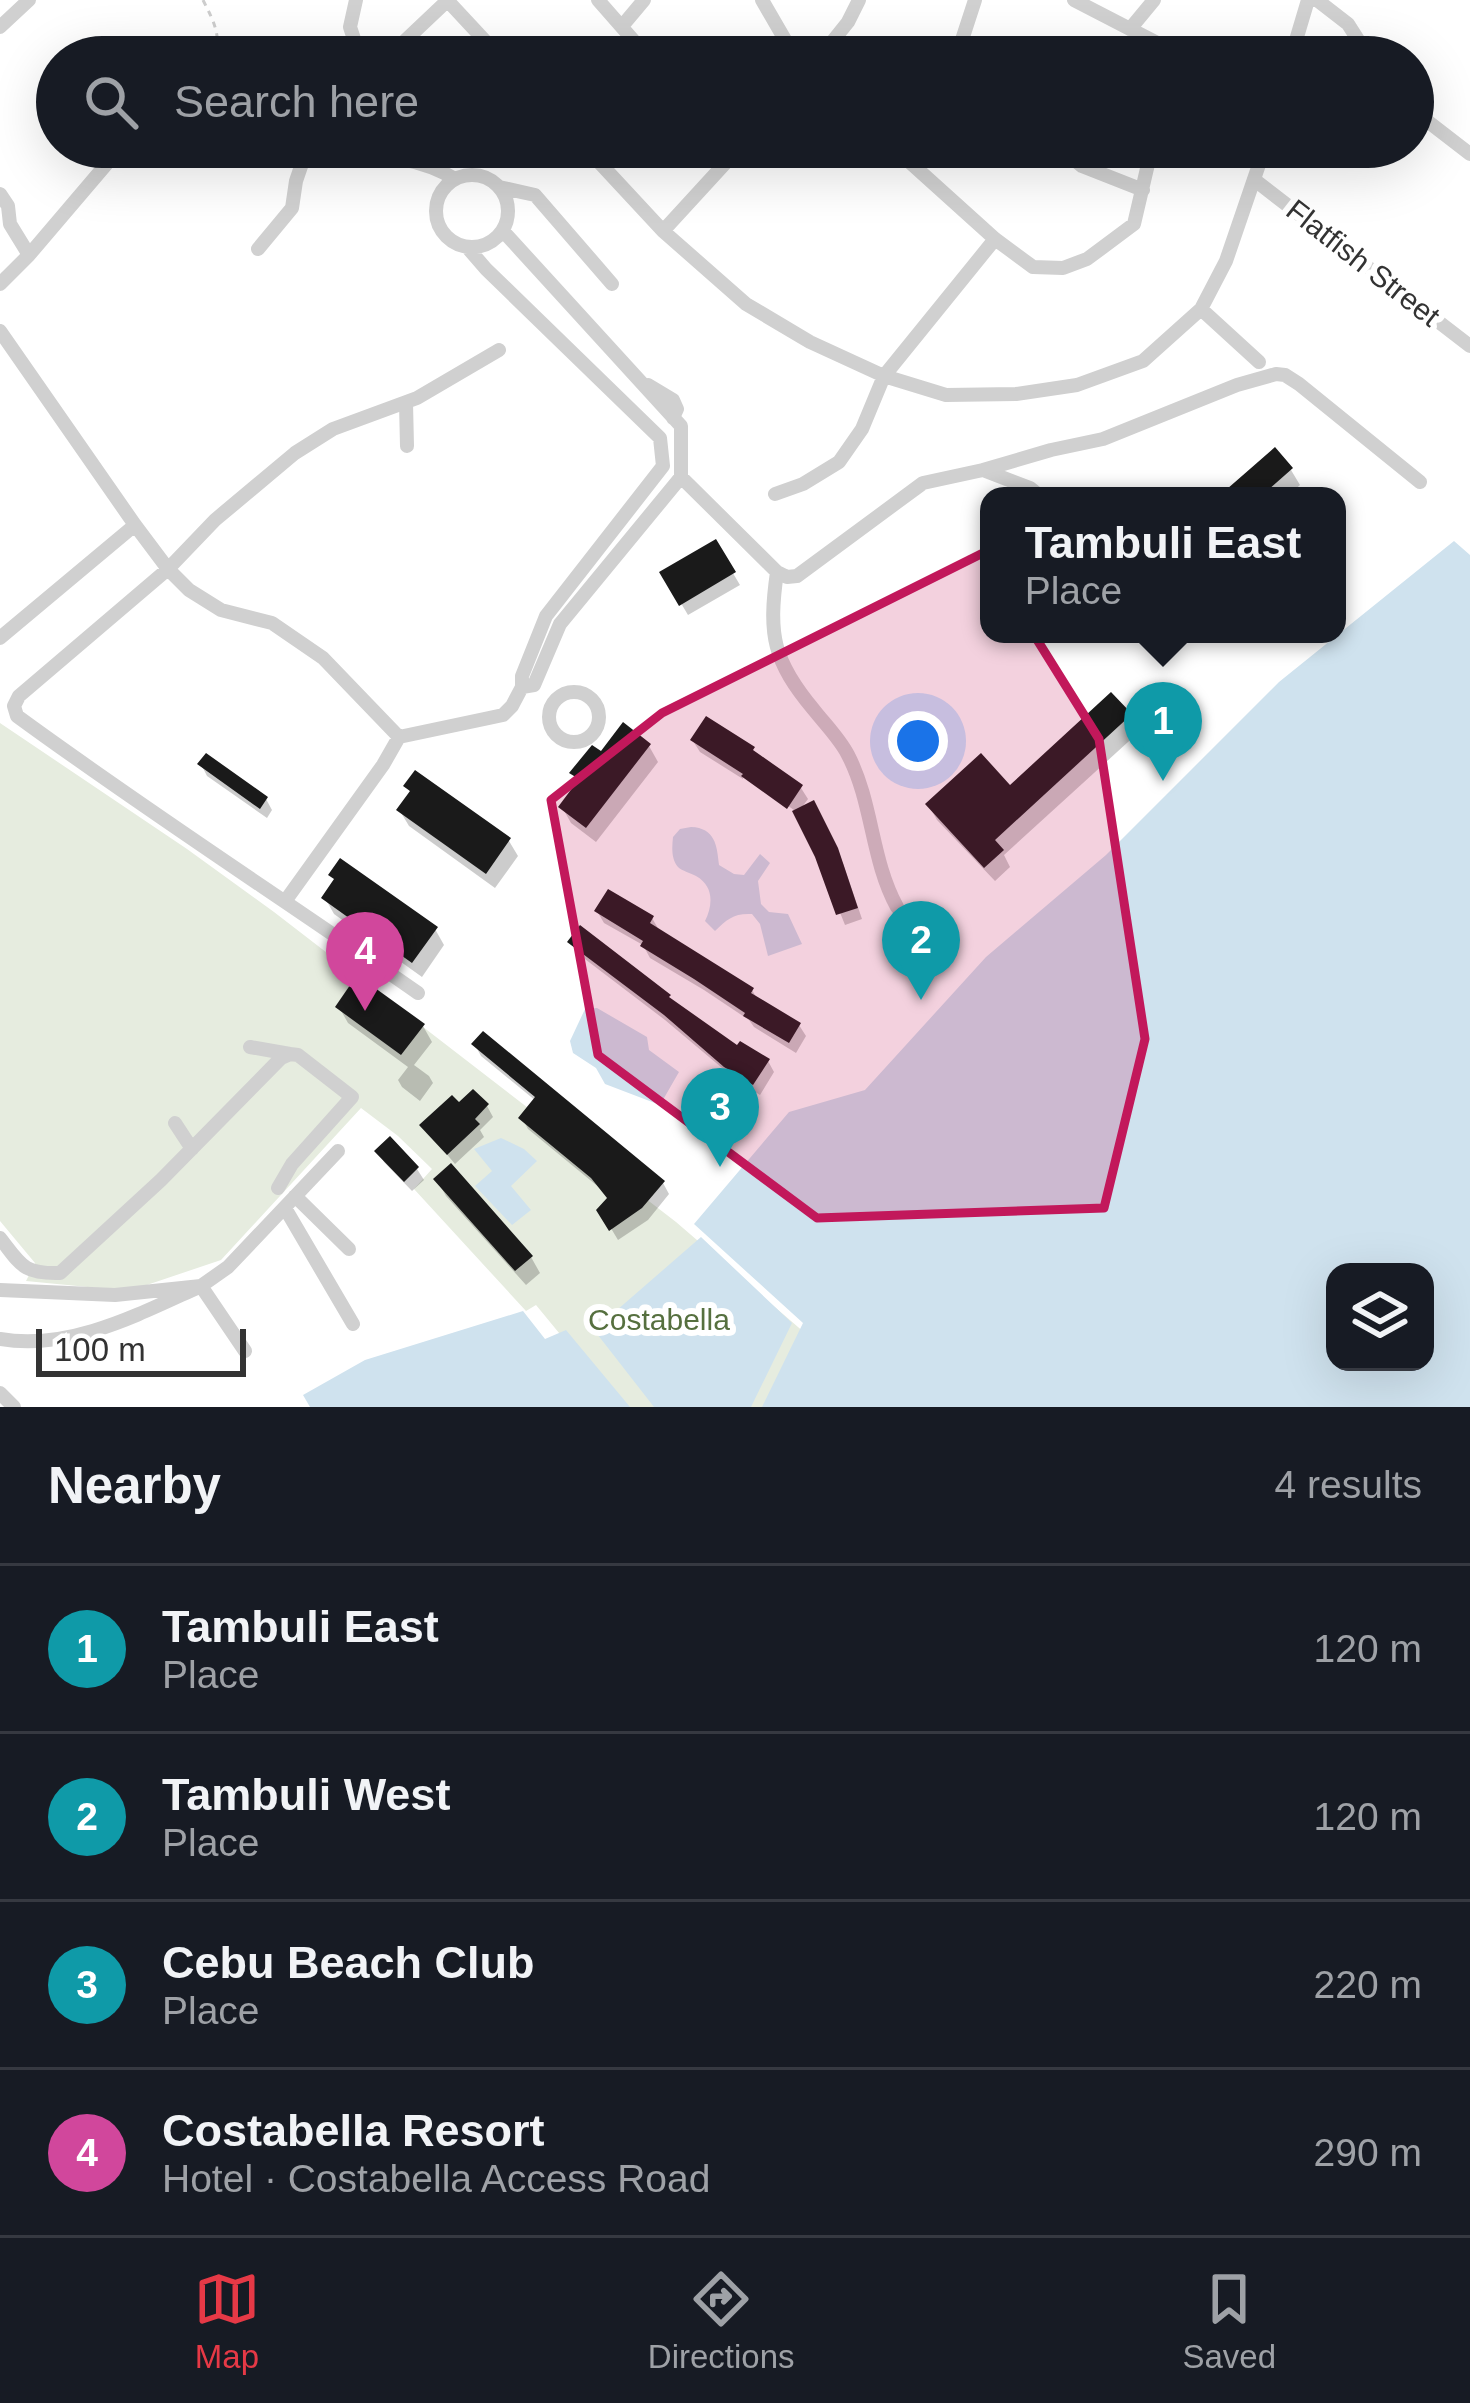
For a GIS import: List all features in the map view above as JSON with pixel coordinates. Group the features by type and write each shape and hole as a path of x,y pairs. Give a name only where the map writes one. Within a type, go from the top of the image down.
{"street":[{"path":"0,26 28,0"},
{"path":"410,36 447,0 480,36"},
{"path":"598,0 631,36"},
{"path":"622,25 644,0"},
{"path":"762,0 783,36"},
{"path":"837,36 859,0"},
{"path":"963,36 975,0"},
{"path":"1074,0 1145,36"},
{"path":"1130,28 1154,0"},
{"path":"1299,36 1312,0 1341,17 1354,36"},
{"path":"352,2 353,36"},
{"path":"1434,126 1470,154"},
{"path":"0,284 103,168"},
{"path":"258,249 292,208 298,168"},
{"path":"437,168 454,179"},
{"path":"604,168 663,231 746,304 810,342 884,376 946,395 1016,394 1077,385 1142,361 1202,308 1226,261 1259,168"},
{"path":"663,231 721,168"},
{"path":"916,168 1033,267 1063,268 1087,259 1134,224 1148,168"},
{"path":"1087,168 1143,190"},
{"path":"286,901 399,737 503,715 512,706 553,620 663,466 661,438 467,247 444,234 437,218 445,188 466,175 482,176 500,187 535,195 612,284"},
{"name":"Flatfish Street","path":"1256,181 1470,346"},
{"path":"467,247 488,244 503,231 508,213 500,187"},
{"path":"0,194 8,206 10,224 29,255"},
{"path":"503,231 677,422 681,476 787,577 797,576 923,483 1103,439 1276,374 1299,384 1420,482"},
{"path":"775,494 803,484 838,462 862,429 884,376 995,239"},
{"path":"1202,308 1258,362"},
{"path":"0,331 168,569 189,590 221,610 272,622 323,658 399,737"},
{"path":"418,993 129,798 17,716 14,706 19,696 295,453 333,429 406,403 499,350"},
{"path":"406,403 407,446"},
{"path":"661,438 677,422"},
{"path":"982,470 1027,487"},
{"path":"553,620 681,476"},
{"path":"0,638 135,525"},
{"path":"777,572 772,613 780,662 847,753 870,817 884,884 897,907"},
{"path":"526,683 553,701"},
{"path":"250,1048 298,1055 352,1097 305,1148 278,1188"},
{"path":"0,1238 35,1274 60,1273 290,1054"},
{"path":"175,1123 192,1148"},
{"path":"0,1339 27,1343 110,1328 201,1286 228,1267 338,1151"},
{"path":"290,1202 350,1249"},
{"path":"290,1202 353,1324"},
{"path":"0,1291 115,1295 201,1286"},
{"path":"201,1286 244,1351"},
{"path":"0,1393 14,1407"}],"path":[{"path":"202,0 218,36"}],"highlighted area":[{"path":"983,553 1099,739 1145,1039 1104,1208 817,1218 598,1055 551,800 662,713"}],"green space":[{"name":"Costabella","path":"0,723 274,912 676,1222 834,1358 776,1407 620,1407 536,1305 526,1311 414,1189 432,1169 361,1108 221,1260 129,1291 26,1281 35,1263 0,1221"}],"water":[{"path":"1454,541 1470,555 1470,1407 762,1407 803,1323 694,1224 789,1112 865,1090 986,957 1106,855 1279,682 1327,643 1346,643 1346,628"},
{"path":"691,827 710,834 719,865 734,874 744,875 760,854 770,863 758,881 761,904 769,912 788,914 802,944 768,956 760,924 752,914 731,918 715,931 705,921 709,890 702,880 678,867 672,853 673,837"},
{"path":"597,1008 647,1037 649,1050 679,1072 660,1105 605,1084 596,1068 573,1053 570,1041 585,1009"},
{"path":"501,1138 537,1161 511,1186 531,1210 512,1225 475,1186 492,1171 474,1149"},
{"path":"701,1237 792,1323 751,1407 654,1407 594,1330"},
{"path":"523,1311 545,1339 566,1330 630,1407 310,1407 303,1395 365,1360"}],"building":[{"path":"1275,447 1293,468 1271,487 1229,487"},
{"path":"716,539 736,572 679,606 659,572"},
{"path":"1111,692 1132,714 995,840 1004,850 984,868 925,804 981,753 1010,785"},
{"path":"706,716 803,785 787,809 690,740"},
{"path":"623,722 651,744 586,828 558,807 579,779 569,773 592,745 601,751"},
{"path":"206,753 268,797 260,809 197,764"},
{"path":"415,770 511,838 486,874 396,810 410,791 403,786"},
{"path":"814,800 838,848 858,908 836,915 792,811"},
{"path":"340,858 438,927 412,963 321,898"},
{"path":"608,889 654,916 650,923 801,1023 789,1043 594,911"},
{"path":"580,925 737,1045 740,1041 770,1059 753,1085 567,942"},
{"path":"357,975 425,1024 401,1055 335,1007"},
{"path":"483,1031 665,1181 642,1208 609,1231 596,1210 607,1198 591,1178 518,1118 535,1097 471,1044"},
{"path":"473,1089 489,1104 475,1119 480,1124 447,1155 419,1125 452,1095 459,1102"},
{"path":"390,1136 419,1167 404,1182 374,1151"},
{"path":"451,1163 533,1256 515,1271 433,1179"}],"place":[{"name":"Tambuli East","path":"1163,781"},
{"name":"Tambuli West","path":"921,1000"},
{"name":"Costabella Resort","path":"365,1011"},
{"name":"Cebu Beach Club","path":"720,1167"}]}
